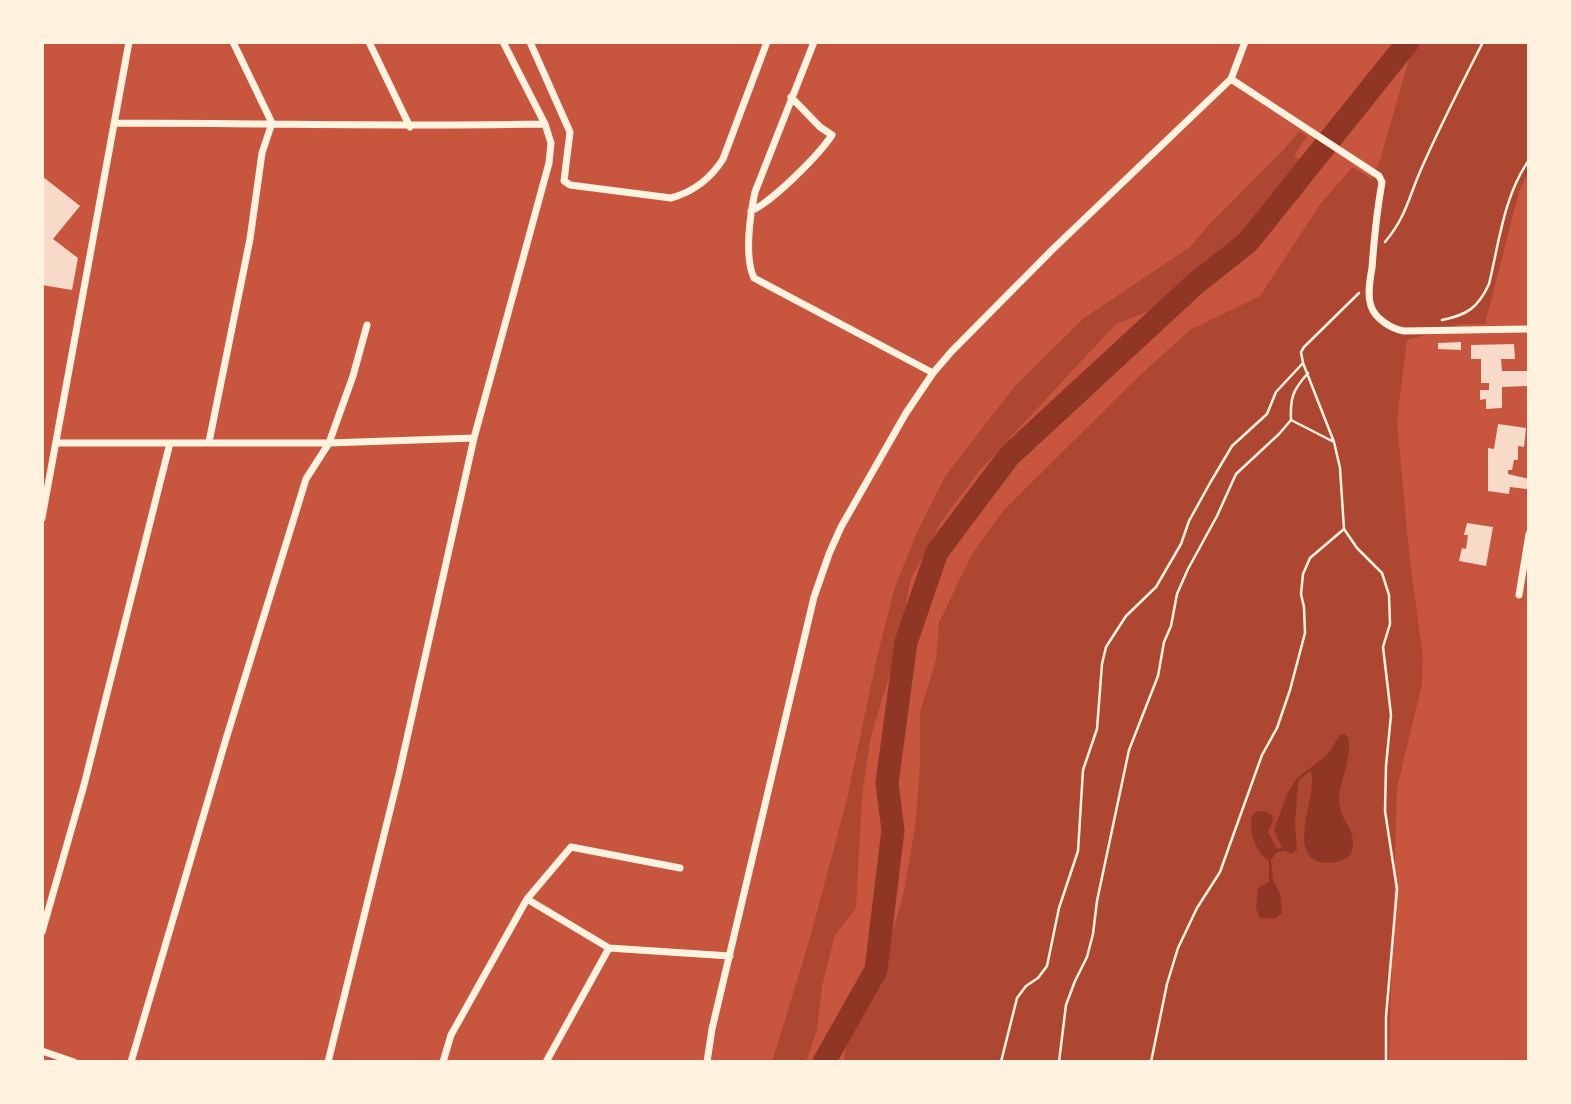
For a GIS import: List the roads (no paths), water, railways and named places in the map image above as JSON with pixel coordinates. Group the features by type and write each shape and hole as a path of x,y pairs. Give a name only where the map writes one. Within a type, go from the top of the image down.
{"street":[{"path":"42,518 129,42"},
{"path":"209,442 250,239 262,153 272,123 233,42"},
{"path":"369,42 410,127"},
{"path":"328,1062 399,774 474,438 549,163 551,143 545,124 503,42"},
{"path":"530,42 570,132 564,181 570,185 671,198 684,195 713,174 723,159 767,42"},
{"path":"814,42 791,97 751,211 750,268 754,278 933,373"},
{"path":"707,1062 814,597 841,527 906,413 933,373 1053,249 1231,79 1245,42"},
{"path":"1231,79 1379,176 1382,182 1374,227 1370,288 1371,306 1386,324 1395,330 1529,329"},
{"path":"751,211 766,202 817,154 832,135 820,127 791,97"},
{"path":"114,124 272,123 410,127 545,124"},
{"path":"131,1062 306,479 329,443 353,376 367,325"},
{"path":"57,443 329,443 474,438"},
{"path":"42,932 85,785 170,443"},
{"path":"1519,595 1529,534"},
{"path":"443,1062 451,1035 527,899 571,847 680,868"},
{"path":"527,899 609,948 730,956"},
{"path":"546,1062 609,948"},
{"path":"42,1051 74,1062"}],"waterway":[{"path":"824,1062 876,970 893,830 887,783 906,642 937,552 1009,456 1195,284 1248,242 1408,42"}]}
